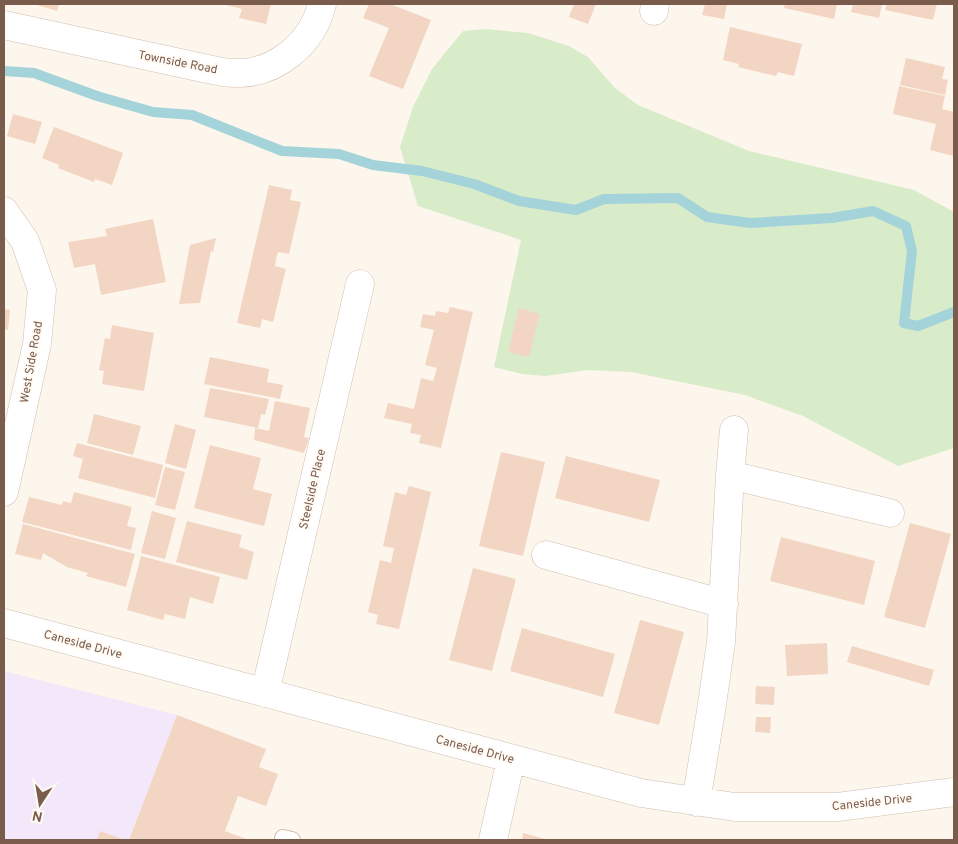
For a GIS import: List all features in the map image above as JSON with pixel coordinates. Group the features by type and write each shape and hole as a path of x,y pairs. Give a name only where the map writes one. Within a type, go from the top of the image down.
{"street":[{"name":"Townside Road","path":"4,25 234,73 259,70 291,55 309,33 320,13 322,4"},
{"name":"West Side Road","path":"4,210 25,242 42,290 36,344 4,492"},
{"name":"Steelside Place","path":"265,693 360,284"},
{"path":"696,802 721,642 734,430"},
{"path":"730,475 890,513"},
{"path":"546,555 724,604"},
{"name":"Caneside Drive","path":"4,623 641,794 735,807 838,807 954,792"},
{"path":"493,840 511,759"}],"shaded area":[{"path":"4,671 177,715 129,840 4,840"}],"green space":[{"path":"485,29 528,33 569,46 588,57 615,88 638,105 749,151 914,190 954,212 954,448 898,466 803,416 745,395 631,372 587,370 546,376 522,374 494,367 521,240 418,206 400,147 413,107 432,69 463,31"}],"building":[{"path":"37,4 59,4 57,11"},
{"path":"221,4 271,4 266,24 239,18 242,9"},
{"path":"369,4 390,4 431,20 403,89 369,76 389,28 363,18"},
{"path":"574,4 596,4 588,24 569,17"},
{"path":"705,4 727,4 724,19 702,15"},
{"path":"785,4 837,4 834,19 784,8"},
{"path":"853,4 882,4 879,18 851,12"},
{"path":"887,4 937,4 933,20 885,10"},
{"path":"730,27 802,44 794,76 778,72 776,76 738,67 739,64 723,60"},
{"path":"906,58 945,67 942,79 948,80 945,95 900,85"},
{"path":"899,86 945,96 942,109 954,112 954,156 930,150 936,124 893,114"},
{"path":"13,114 42,122 35,144 7,136"},
{"path":"54,127 123,153 112,185 95,179 94,182 58,168 59,165 42,158"},
{"path":"269,185 292,190 290,200 301,202 289,254 278,252 276,259 275,266 286,269 273,322 262,319 260,328 237,323"},
{"path":"153,219 166,282 101,295 95,264 74,268 68,242 107,236 105,229"},
{"path":"216,238 213,252 211,251 200,303 179,304 190,245"},
{"path":"450,307 473,312 441,448 419,443 421,435 410,433 412,424 384,418 388,403 414,409 421,378 433,381 437,368 425,365 434,330 420,327 423,314 435,316 436,311 448,313"},
{"path":"519,308 540,314 529,357 508,352"},
{"path":"4,309 10,310 8,330 4,329"},
{"path":"112,325 154,333 144,391 102,384 104,371 99,370 105,338 110,339"},
{"path":"210,357 269,369 267,382 283,385 280,399 204,384"},
{"path":"210,388 269,399 265,415 261,414 258,428 204,417"},
{"path":"275,401 310,408 304,437 309,438 304,453 254,440 255,428 269,431"},
{"path":"94,414 141,426 133,455 87,443"},
{"path":"175,424 196,430 186,469 165,463"},
{"path":"77,443 163,465 155,498 78,478 83,459 73,456"},
{"path":"210,445 261,458 253,489 272,494 264,526 194,508"},
{"path":"501,452 545,462 523,556 479,546"},
{"path":"566,456 660,480 649,522 555,498"},
{"path":"165,467 185,472 175,510 155,505"},
{"path":"409,486 431,492 399,629 376,624 378,615 368,612 380,560 391,563 394,548 383,546 395,492 406,495"},
{"path":"74,492 132,507 127,526 136,528 131,550 22,522 29,497 62,505 63,501 71,503"},
{"path":"152,511 176,518 165,559 141,553"},
{"path":"187,521 242,535 239,547 254,552 247,580 176,562"},
{"path":"910,523 951,534 925,628 884,617"},
{"path":"23,524 135,554 126,587 86,576 88,573 67,567 43,553 41,560 15,554"},
{"path":"781,537 875,561 864,605 770,581"},
{"path":"141,556 220,577 213,604 190,597 185,619 165,614 163,620 127,610"},
{"path":"473,568 516,579 492,671 449,660"},
{"path":"640,620 684,632 659,725 614,713"},
{"path":"522,628 615,654 603,697 510,671"},
{"path":"827,643 828,674 787,676 785,645"},
{"path":"852,646 934,670 929,686 847,662"},
{"path":"756,686 775,687 774,705 755,704"},
{"path":"177,715 266,749 259,767 278,774 266,806 238,796 225,831 249,840 129,840"},
{"path":"756,717 771,717 770,733 755,732"},
{"path":"100,831 125,840 97,840"},
{"path":"523,833 549,840 522,840"}],"waterway":[{"path":"4,71 34,73 97,96 153,112 192,115 282,151 339,154 373,165 422,171 474,184 519,201 576,210 604,199 678,198 707,217 750,223 832,218 873,211 906,226 912,251 904,323 918,326 954,312"}]}
